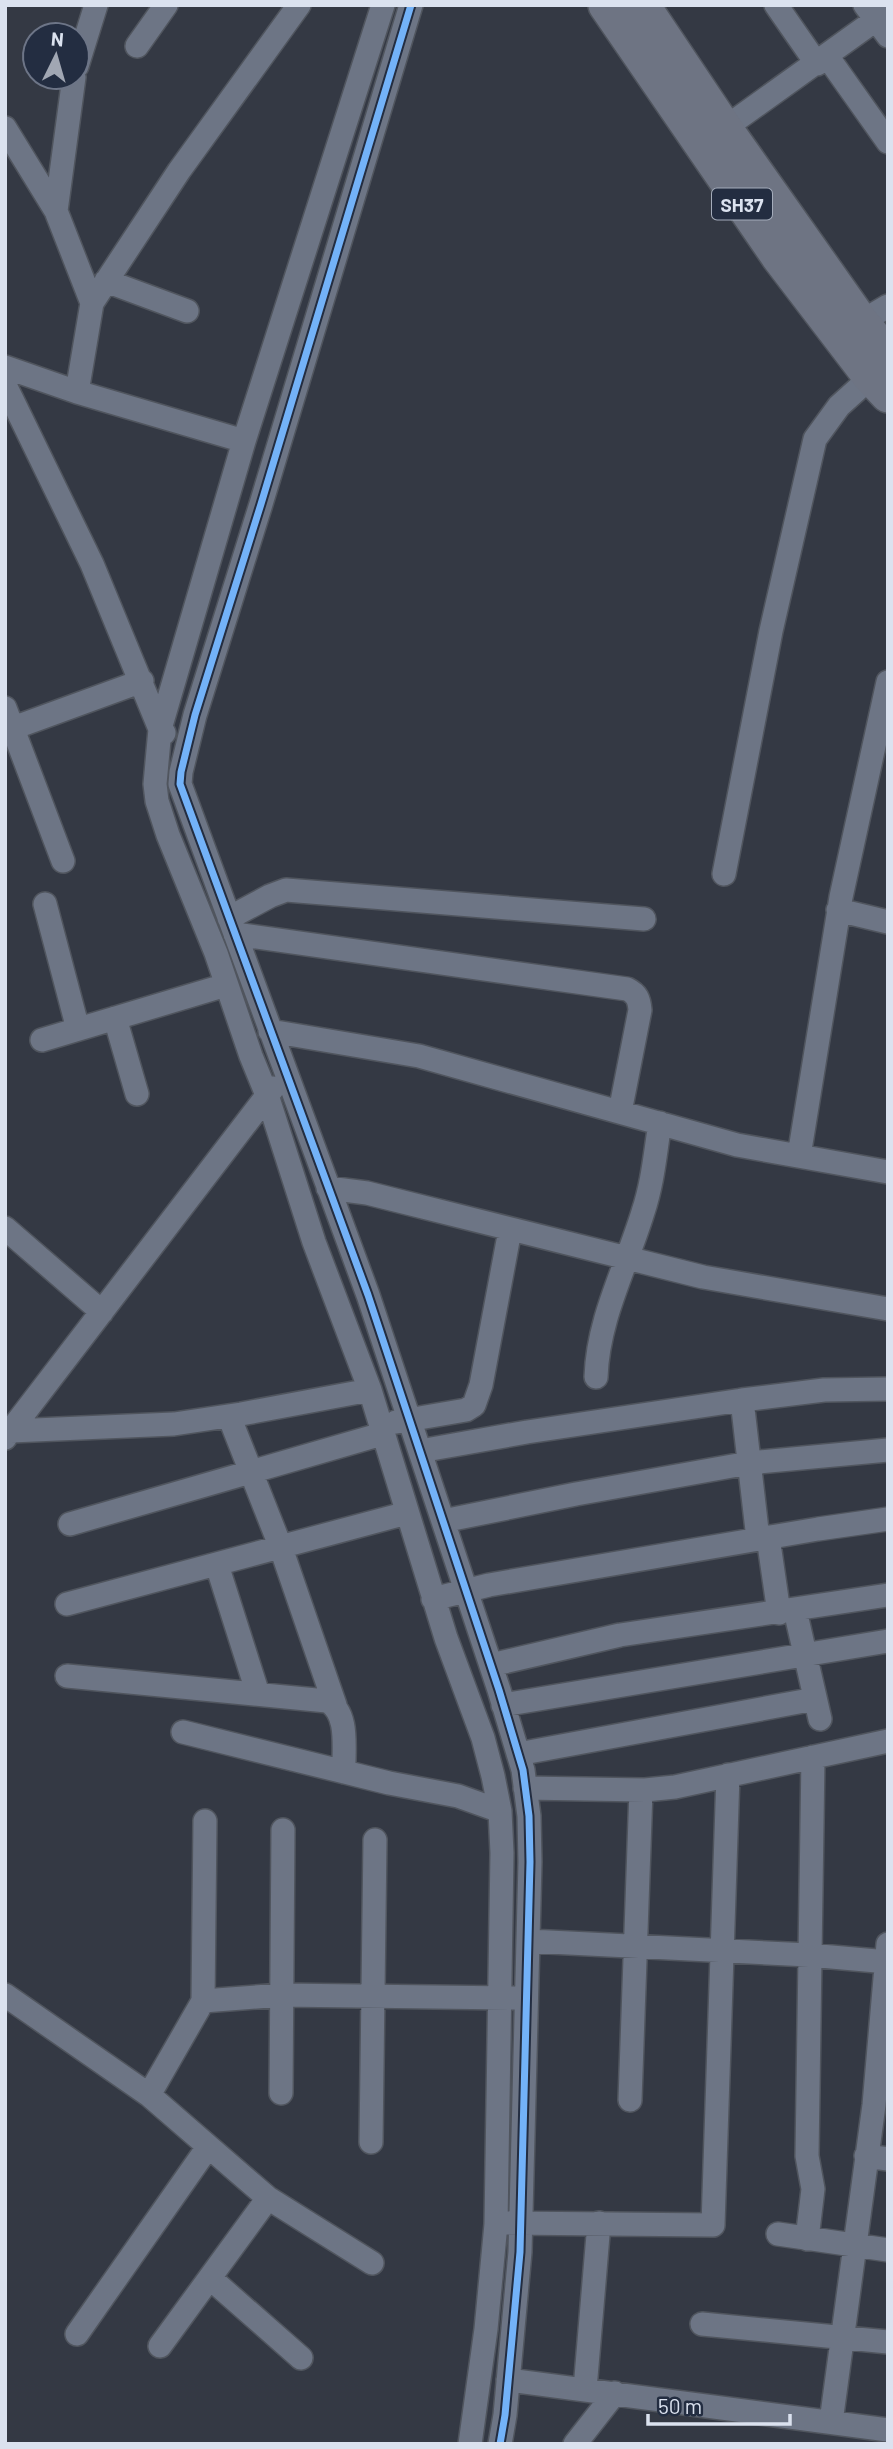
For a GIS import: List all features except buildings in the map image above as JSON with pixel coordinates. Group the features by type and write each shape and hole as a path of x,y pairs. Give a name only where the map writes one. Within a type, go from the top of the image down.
{"main road":[{"name":"SH37","path":"606,5 713,136 875,314 883,373"},
{"name":"SH37","path":"642,5 779,257 883,373"}],"street":[{"path":"137,46 166,5"},
{"path":"77,392 92,303 179,171 299,5"},
{"path":"383,5 244,441 160,729 155,764 157,801 267,1095 314,1242 370,1390 433,1599 494,1776 502,1853 496,2224 486,2329 470,2444"},
{"path":"411,5 195,715 181,772 181,789 368,1295 491,1665 518,1754 525,1788 530,1862 520,2252 500,2444"},
{"path":"776,5 888,142"},
{"path":"713,136 879,18"},
{"path":"56,211 72,91"},
{"path":"5,128 56,211 92,303"},
{"path":"106,281 187,311"},
{"path":"5,367 77,392 244,441"},
{"path":"724,874 771,631 815,439 839,405 883,373"},
{"path":"5,385 92,564 160,729 187,749"},
{"path":"63,861 8,723 142,681"},
{"path":"799,1156 838,910 888,682"},
{"path":"232,926 270,896 286,890 644,919"},
{"path":"45,904 78,1029"},
{"path":"838,910 888,922"},
{"path":"232,926 627,989 635,993 640,1010 620,1112"},
{"path":"43,1040 226,985"},
{"path":"115,1018 138,1094"},
{"path":"270,1031 419,1056 737,1145 888,1172"},
{"path":"8,1435 285,1073"},
{"path":"596,1377 597,1350 608,1308 627,1259 656,1167 660,1123"},
{"path":"328,1188 367,1193 703,1277 888,1309"},
{"path":"6,1229 102,1312"},
{"path":"70,1524 250,1472 410,1420 466,1410 474,1405 479,1396 510,1230"},
{"path":"420,1451 742,1400 824,1391 888,1389"},
{"path":"8,1435 174,1424 370,1390"},
{"path":"518,1754 818,1709 805,1654 787,1611 763,1538 749,1463 742,1400"},
{"path":"229,1416 281,1548 342,1721 344,1772"},
{"path":"443,1521 749,1463 888,1450"},
{"path":"67,1604 407,1513"},
{"path":"433,1599 489,1585 888,1519"},
{"path":"217,1565 258,1694"},
{"path":"491,1665 620,1635 888,1595"},
{"path":"503,1705 888,1641"},
{"path":"67,1676 327,1701 335,1705"},
{"path":"183,1732 344,1772 458,1796 499,1811"},
{"path":"525,1788 641,1790 676,1787 888,1741"},
{"path":"807,2239 813,2189 807,2156 813,1757"},
{"path":"496,2224 521,2222 713,2225 728,1775"},
{"path":"630,2100 641,1790"},
{"path":"149,2095 203,2001 205,1821"},
{"path":"281,2093 283,1830"},
{"path":"371,2142 375,1840"},
{"path":"529,1941 809,1955 887,1956 874,2105 877,2157 853,2244 831,2422"},
{"path":"203,2001 282,1995 528,1998"},
{"path":"5,1996 149,2095 268,2198 372,2263"},
{"path":"77,2334 208,2147"},
{"path":"160,2346 268,2198"},
{"path":"585,2389 599,2223"},
{"path":"778,2234 888,2250"},
{"path":"211,2278 301,2358"},
{"path":"702,2324 888,2342"},
{"path":"508,2380 888,2430"},
{"path":"575,2444 615,2393"}],"cycle path":[{"path":"411,5 195,715 180,784 368,1295 523,1770 529,1816 530,1862 520,2252 500,2444"}]}
